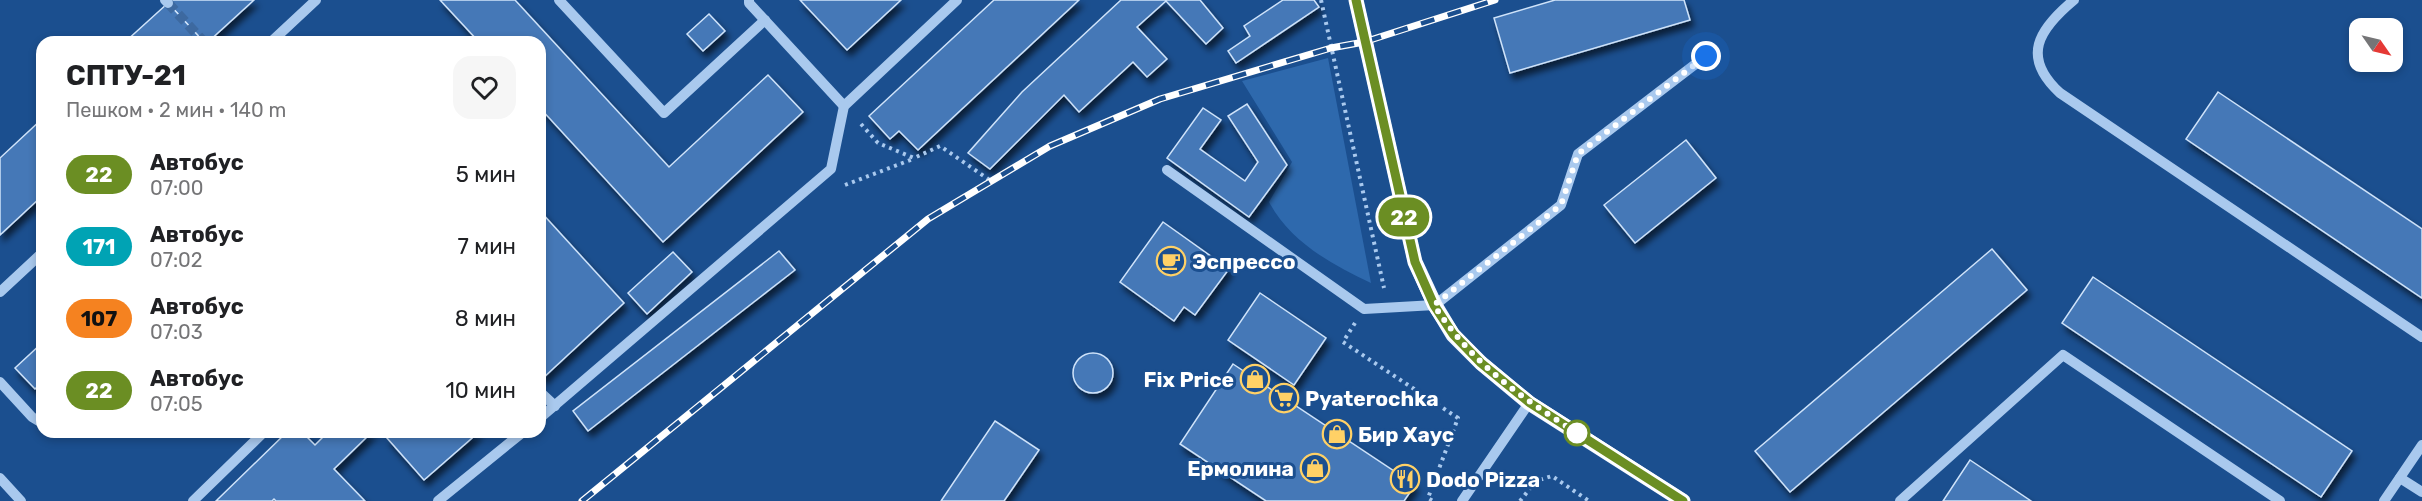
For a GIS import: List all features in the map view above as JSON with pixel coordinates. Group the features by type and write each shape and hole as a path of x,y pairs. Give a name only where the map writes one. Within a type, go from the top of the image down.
{"main road":[{"path":"1356,0 1415,262 1434,305 1460,342 1508,387 1683,501"}],"street":[{"path":"277,36 316,0"},
{"path":"559,0 664,113 765,20"},
{"path":"749,0 749,3 844,106"},
{"path":"546,413 831,169 844,106 957,0"},
{"path":"2074,0 2058,14 2042,36 2036,61 2044,78 2060,93 2422,337"},
{"path":"1167,170 1364,309 1434,305 1561,205 1578,154 1706,56"},
{"path":"0,292 36,259"},
{"path":"1900,501 2063,355 2280,501"},
{"path":"0,382 36,419"},
{"path":"546,398 555,406"},
{"path":"1462,501 1530,403"},
{"path":"194,501 258,438"},
{"path":"438,501 516,438"},
{"path":"2384,501 2422,445"},
{"path":"0,478 21,501"},
{"path":"2400,478 2422,492"}],"path":[{"path":"1320,0 1388,306"},
{"path":"844,106 878,143 914,158"},
{"path":"840,187 940,146 991,181"},
{"path":"1364,309 1343,342 1458,418 1428,498 1433,501"},
{"path":"1520,501 1536,481 1552,476 1589,501"}],"shaded area":[{"path":"1328,58 1371,283 1327,260 1300,240 1288,229 1269,202 1292,162 1242,81"}],"building":[{"path":"171,0 254,0 215,36 198,36 168,3"},
{"path":"440,0 515,0 669,167 768,75 803,112 663,242 546,115 546,36 473,36"},
{"path":"800,0 901,0 847,50"},
{"path":"994,0 1079,0 918,150 899,131 890,139 869,116"},
{"path":"1121,0 1200,0 1223,28 1206,44 1166,1 1137,27 1167,59 1147,77 1133,62 1079,112 1064,95 990,169 968,153 1022,92"},
{"path":"1283,0 1314,0 1319,7 1236,63 1228,51 1250,36 1244,26"},
{"path":"1555,0 1684,0 1690,20 1510,73 1494,18"},
{"path":"168,3 198,36 132,36"},
{"path":"709,14 725,31 703,51 687,34"},
{"path":"2218,92 2422,229 2422,298 2186,139"},
{"path":"1247,104 1287,165 1249,217 1167,158 1203,108 1221,120 1200,149 1245,181 1258,162 1228,116"},
{"path":"36,125 36,202 0,235 0,158"},
{"path":"1686,140 1716,178 1635,243 1604,205"},
{"path":"546,218 624,303 546,375"},
{"path":"1163,222 1229,269 1195,315 1184,307 1174,321 1120,282"},
{"path":"1992,249 2027,290 1790,492 1755,451"},
{"path":"779,251 795,270 588,431 573,411"},
{"path":"673,252 692,272 647,314 628,293"},
{"path":"2093,277 2352,451 2321,497 2062,323"},
{"path":"1260,293 1326,338 1294,385 1228,340"},
{"path":"36,349 35,389 15,368"},
{"path":"1093,353 1101,354 1107,359 1112,365 1112,381 1107,387 1101,392 1093,393 1085,392 1079,387 1074,381 1073,373 1074,365 1079,359 1085,354"},
{"path":"1233,364 1415,485 1404,501 1266,501 1180,444"},
{"path":"995,421 1039,450 1004,501 941,501"},
{"path":"281,438 308,438 315,445 322,438 366,438 334,469 365,501 276,501 274,499 272,501 216,501"},
{"path":"387,438 472,438 424,480"},
{"path":"1970,460 2031,501 1943,501"}],"tunnel":[{"path":"168,3 198,36"}],"railway":[{"path":"582,501 928,219 1050,146 1160,99 1331,48 1364,42 1495,0"}],"bus line":[{"name":"22","path":"1356,0 1415,262 1434,305 1453,334 1508,387 1683,501"}],"place":[{"name":"Эспрессо","path":"1171,261"},
{"name":"Fix Price","path":"1255,379"},
{"name":"Pyaterochka","path":"1284,398"},
{"name":"Бир Хаус","path":"1337,434"},
{"name":"Ермолина","path":"1315,468"},
{"name":"Dodo Pizza","path":"1405,479"}],"route":[{"path":"1577,433 1585,438 1530,403 1481,363 1453,334 1434,305 1561,205 1578,154 1706,56"}]}
